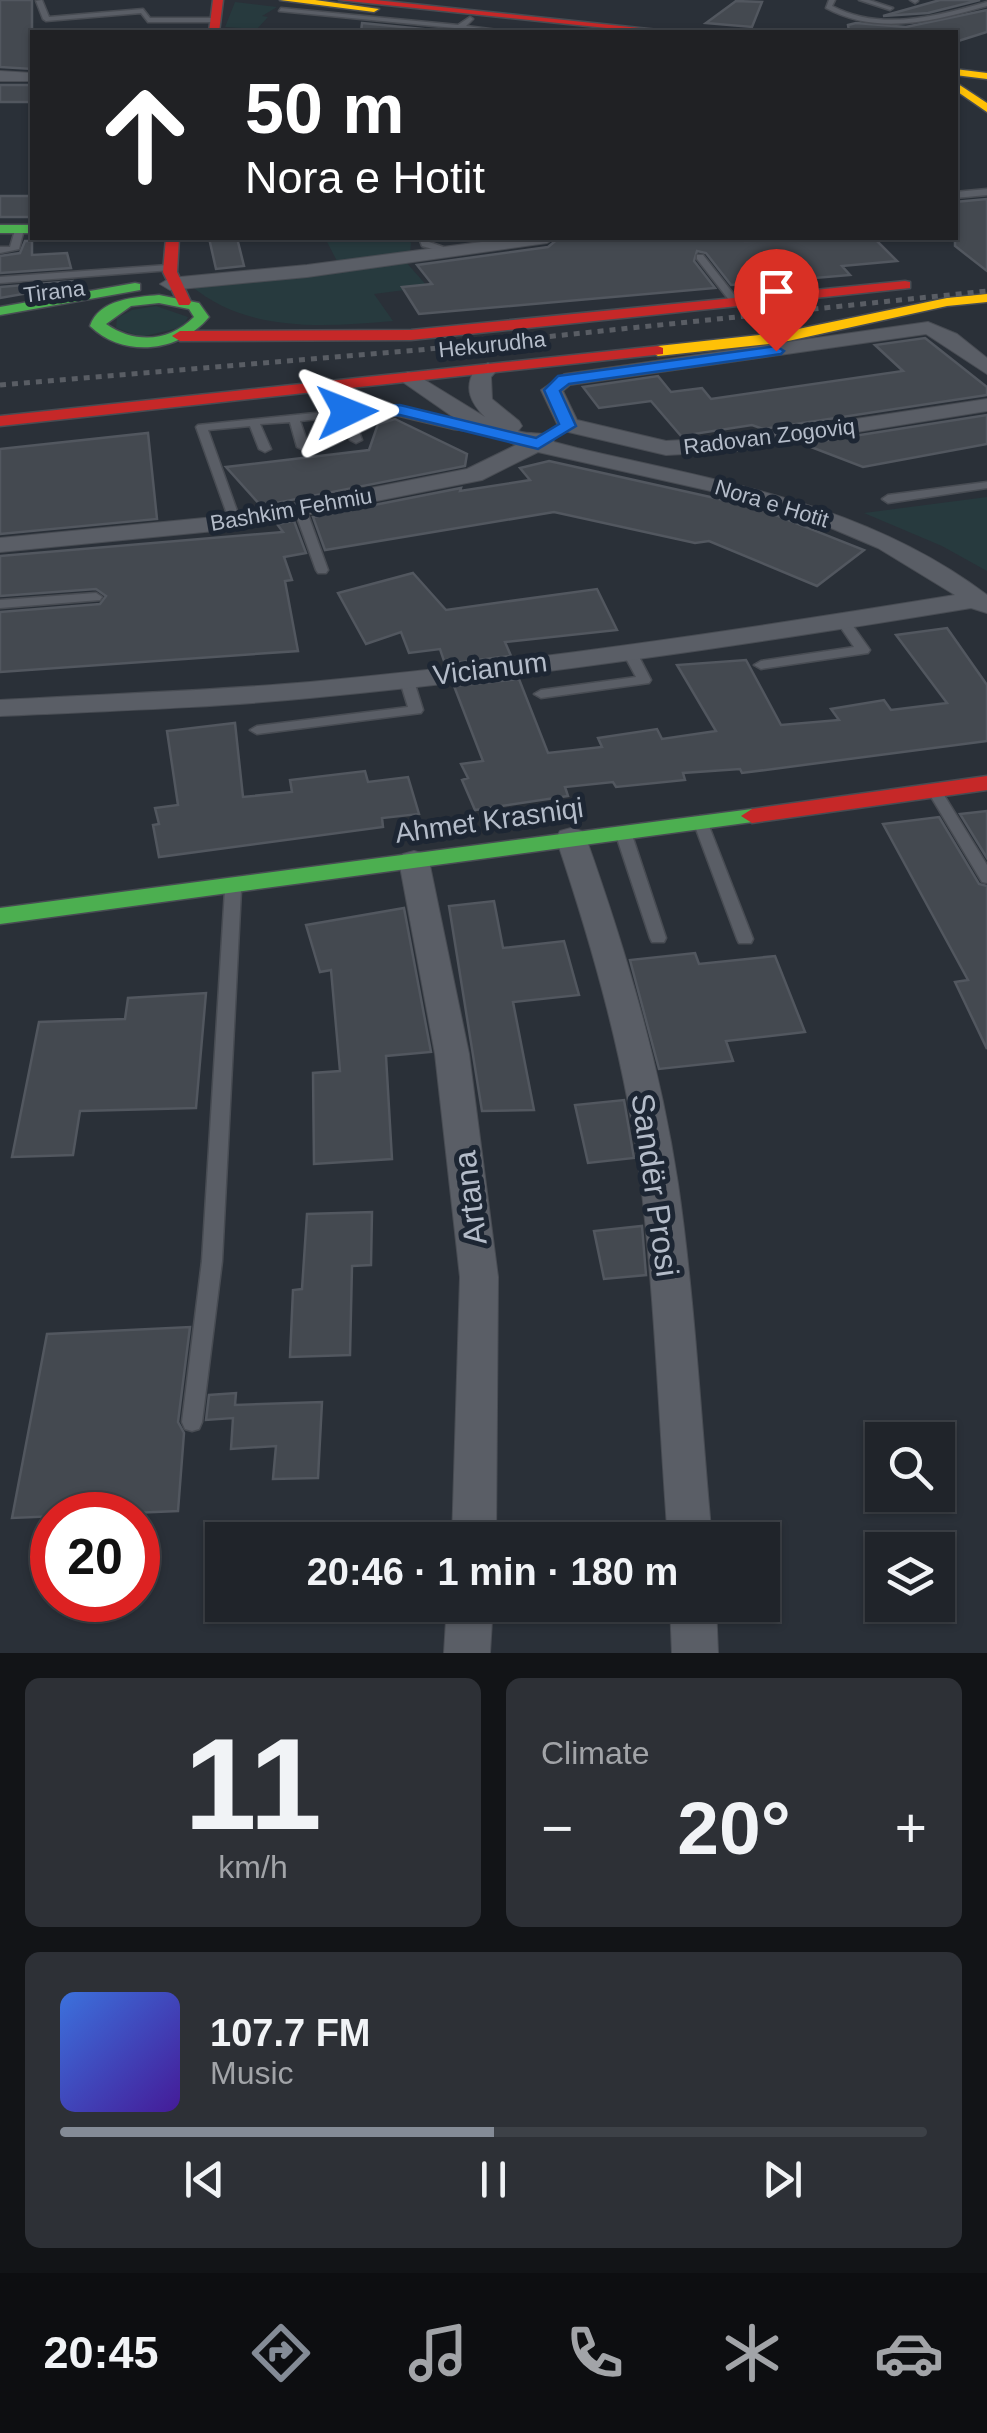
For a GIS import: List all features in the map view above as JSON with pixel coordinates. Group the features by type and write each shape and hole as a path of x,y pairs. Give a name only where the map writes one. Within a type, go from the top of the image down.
{"main road":[{"path":"344,0 652,30"},
{"path":"283,5 579,30"},
{"path":"969,67 987,108"},
{"path":"172,240 178,288 192,330 180,336"},
{"name":"Hekurudha","path":"103,333 128,342 180,336 411,335 987,276"},
{"path":"103,333 99,320 120,305 178,288"},
{"path":"0,311 129,289 178,288"},
{"name":"Hekurudha","path":"120,305 159,298 178,288 308,335"},
{"name":"Hekurudha","path":"0,421 779,338 948,302 987,298"},
{"name":"Tirana","path":"0,326 120,305"},
{"name":"Tirana","path":"0,326 103,333"},
{"name":"Ahmet Krasniqi","path":"0,916 233,890 572,838 987,782"}],"street":[{"path":"0,76 30,77"},
{"path":"178,288 532,240"},
{"path":"568,426 552,390 564,380 912,330 928,328 940,332 987,368"},
{"name":"Nora e Hotit","path":"488,370 478,384 479,395 488,409 538,444"},
{"name":"Nora e Hotit","path":"408,378 498,431 786,505 885,541 935,568 982,604"},
{"name":"Radovan Zogoviq","path":"568,426 666,448 738,444 987,405"},
{"name":"Bashkim Fehmiu","path":"0,545 235,522 474,475 568,426"},
{"name":"Vicianum","path":"0,708 208,698 406,678 982,604"},
{"name":"Sandër Prosi","path":"572,838 627,1016 659,1183 688,1522"},
{"name":"Artana","path":"414,861 452,1054 479,1277 474,1522"},
{"path":"467,1653 469,1622"},
{"path":"694,1622 695,1653"}],"lane":[{"path":"832,0 828,7 842,14 913,22 987,4"},
{"path":"862,0 890,8"},
{"path":"39,1 46,19 143,11 148,20 216,17 290,30"},
{"path":"465,23 501,30"},
{"path":"958,195 987,192"},
{"path":"0,250 14,249 17,229"},
{"path":"424,240 424,244 450,251"},
{"path":"700,257 736,303"},
{"path":"0,280 178,288"},
{"path":"235,522 202,427 400,410 454,426 498,431"},
{"path":"347,412 356,440"},
{"path":"294,418 303,447"},
{"path":"254,422 264,449"},
{"path":"888,500 987,484"},
{"path":"300,509 322,570"},
{"path":"0,604 96,597"},
{"path":"761,665 863,650 842,622"},
{"path":"541,694 644,680 629,651"},
{"path":"257,730 416,710 406,678"},
{"path":"934,790 987,878"},
{"path":"700,821 745,939"},
{"path":"622,832 658,938"},
{"path":"192,1422 212,1261 233,890"}],"green space":[{"path":"235,2 277,7 262,16 268,17 257,29 225,27"},
{"path":"326,240 411,243 410,253 337,261"},
{"path":"405,261 428,287 374,294 393,321 313,325 261,319 212,301 190,285"},
{"path":"156,306 188,317 183,327 141,337 116,328 117,318 132,310"},
{"path":"987,497 987,571 942,546 864,513"}],"building":[{"path":"0,0 32,0 30,69 0,67"},
{"path":"940,0 980,0 928,13 883,16"},
{"path":"736,1 762,2 752,27 706,23"},
{"path":"987,10 987,32 958,41 958,30 849,30 848,25 906,27"},
{"path":"362,23 433,30 361,30"},
{"path":"0,85 30,85 30,102 0,102"},
{"path":"0,196 30,196 30,217 0,217"},
{"path":"987,199 987,271 955,246 958,202"},
{"path":"209,240 238,240 244,266 216,269"},
{"path":"557,240 876,240 897,261 842,266 850,275 731,285 706,253 697,251 694,261 715,288 419,314 402,287 432,284 417,265 548,247"},
{"path":"25,241 32,241 32,255 67,253 71,268 0,273 0,256 20,253"},
{"path":"73,281 74,285 0,298 0,287"},
{"path":"925,338 987,387 987,395 763,429 752,425 681,436 651,401 599,408 583,387 658,376 671,392 702,388 711,399 903,371 875,345"},
{"path":"987,415 987,444 863,467 803,444"},
{"path":"395,419 467,454 465,466 261,506 226,467 369,450 378,424"},
{"path":"148,433 157,519 0,534 0,449"},
{"path":"549,461 755,507 864,550 817,586 709,541 695,543 554,512 325,550 313,517 461,488 460,491 530,480 520,468"},
{"path":"294,521 306,553 284,557 292,580 285,581 298,651 0,672 0,612 100,604 106,596 96,589 0,596 0,556 283,532 277,524"},
{"path":"413,573 446,610 597,589 617,630 505,642 511,656 445,664 440,649 409,653 401,632 366,644 338,593"},
{"path":"947,628 987,685 987,741 742,773 740,769 683,773 685,780 565,787 568,796 475,810 462,780 468,778 461,764 483,761 454,686 519,679 548,753 602,747 598,738 657,729 662,739 716,731 677,665 746,660 781,725 839,720 831,709 884,700 891,710 947,703 896,635"},
{"path":"235,723 243,797 292,792 290,780 365,771 368,782 408,777 419,814 382,818 383,827 159,857 153,825 159,824 155,808 178,805 167,731"},
{"path":"987,811 987,858 960,814"},
{"path":"939,817 979,884 987,886 987,1049 955,982 968,980 883,824"},
{"path":"494,901 503,948 564,941 579,995 513,1002 534,1110 482,1111 449,906"},
{"path":"404,908 431,1052 386,1056 392,1159 314,1164 313,1073 340,1071 331,970 320,972 306,925"},
{"path":"695,953 699,964 775,956 805,1032 726,1041 733,1061 659,1069 630,960"},
{"path":"206,993 196,1108 80,1111 73,1155 12,1157 39,1022 125,1019 128,998"},
{"path":"624,1100 634,1158 588,1163 575,1105"},
{"path":"372,1212 371,1265 352,1266 350,1355 290,1357 293,1290 302,1289 307,1214"},
{"path":"642,1226 646,1275 604,1279 594,1231"},
{"path":"190,1327 178,1422 184,1433 178,1511 160,1512 160,1492 30,1492 30,1517 12,1518 47,1334"},
{"path":"236,1393 235,1405 322,1402 318,1478 273,1479 276,1446 231,1449 233,1418 206,1420 209,1395"}],"railway":[{"path":"0,385 419,350 987,291"}],"traffic: fast":[{"path":"0,229 30,229"},
{"path":"0,311 135,287"},
{"path":"159,299 194,306 202,317 180,335 152,343 123,340 98,326 99,320 127,302 159,299"},
{"path":"0,916 752,816"}],"traffic: slow":[{"path":"285,0 374,9"},
{"path":"958,72 987,76"},
{"path":"958,87 987,108"},
{"path":"658,351 779,338 947,302 987,298"}],"traffic: jam":[{"path":"214,30 218,0"},
{"path":"344,0 652,30"},
{"path":"172,240 170,272 184,302"},
{"path":"180,336 411,335 905,285"},
{"path":"0,421 658,351"},
{"path":"752,816 987,783"}],"route":[{"path":"347,412 400,410 454,426 498,431 538,444 568,426 552,390 564,380 776,351"}]}
